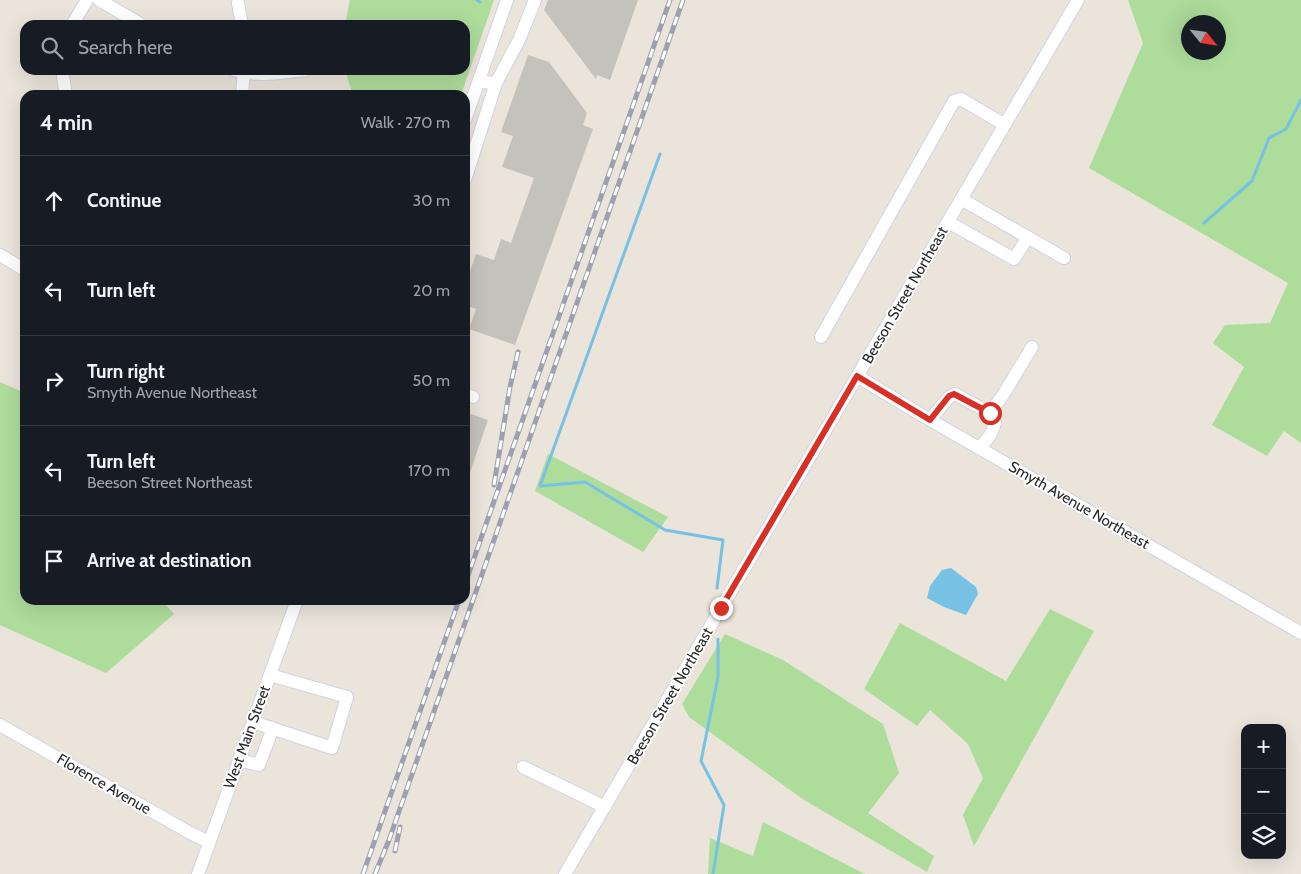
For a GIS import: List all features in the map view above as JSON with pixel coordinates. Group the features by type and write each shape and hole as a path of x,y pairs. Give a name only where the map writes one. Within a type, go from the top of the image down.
{"street":[{"path":"75,20 87,0"},
{"path":"99,0 133,20"},
{"path":"470,105 507,0"},
{"path":"470,164 496,83 520,40 535,0"},
{"name":"Beeson Street Northeast","path":"565,874 1078,0"},
{"path":"238,3 241,20"},
{"path":"63,75 65,90"},
{"path":"240,75 242,90"},
{"path":"478,82 496,83"},
{"path":"821,337 954,101 961,99 1005,125"},
{"path":"961,199 1064,258"},
{"path":"948,222 1014,259 1028,237"},
{"path":"0,255 20,267"},
{"path":"990,413 1032,347"},
{"name":"Smyth Avenue Northeast","path":"857,376 930,420 1301,633"},
{"path":"930,420 949,396 954,394 990,413 995,423 991,434 980,448"},
{"name":"West Main Street","path":"198,874 294,605"},
{"path":"253,722 332,748 347,697 270,675"},
{"name":"Florence Avenue","path":"0,725 209,842"},
{"path":"239,760 259,765 272,728"},
{"path":"523,767 605,806"}],"green space":[{"path":"350,0 494,0 470,69 470,20 346,20"},
{"path":"1128,0 1301,0 1301,443 1284,431 1267,456 1212,425 1244,367 1213,343 1225,325 1270,323 1288,283 1089,168 1143,43"},
{"path":"347,75 468,75 463,90 351,90"},
{"path":"0,382 20,391 20,605 166,605 174,614 106,673 0,625"},
{"path":"548,454 668,517 643,552 535,491"},
{"path":"1050,609 1094,631 974,846 963,815 983,778 968,744 930,710 917,726 864,689 900,623 1006,681"},
{"path":"725,634 783,660 883,724 899,773 868,813 934,856 927,872 804,800 689,717 682,704"},
{"path":"763,822 865,874 708,874 710,838 753,856"}],"water":[{"path":"951,568 976,587 978,594 966,615 927,598 930,586 942,570"}],"building":[{"path":"548,0 638,0 610,80 597,75 596,79 544,10"},
{"path":"528,55 549,62 587,113 583,125 593,129 515,345 470,329 476,309 470,307 470,271 476,254 494,260 501,239 511,243 534,178 502,167 513,136 501,132"},
{"path":"470,414 488,420 470,472"}],"waterway":[{"path":"1204,223 1252,181 1269,138 1286,129 1301,100"},
{"path":"660,154 540,486 585,482 665,530 723,540 717,588"},
{"path":"713,874 724,805 701,761 718,677 718,639"}],"railway":[{"path":"470,570 670,0"},
{"path":"375,874 389,840 683,0"},
{"path":"494,485 510,387 518,352"},
{"path":"363,874 457,605"},
{"path":"395,851 400,827"}],"route":[{"path":"721,608 857,376 930,420 949,396 954,394 990,413"}]}
